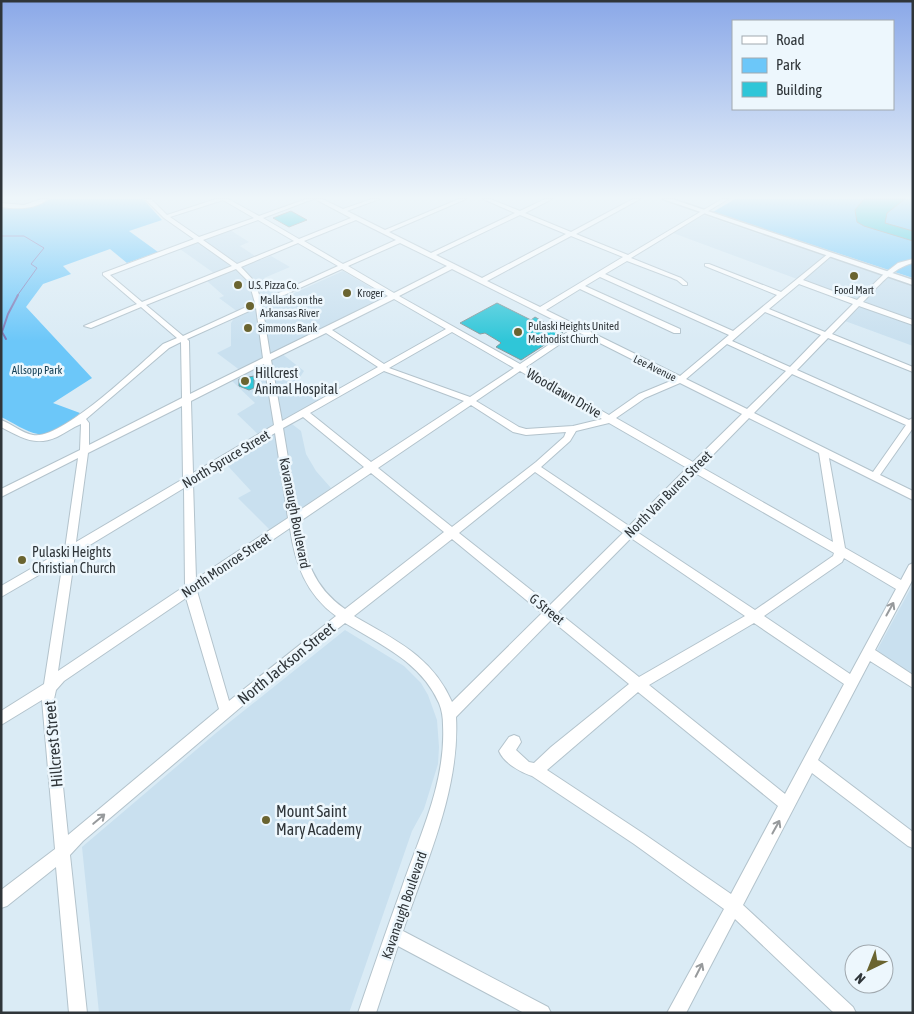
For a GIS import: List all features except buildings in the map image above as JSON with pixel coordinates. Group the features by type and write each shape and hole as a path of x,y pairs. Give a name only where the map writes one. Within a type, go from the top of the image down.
{"main road":[{"path":"806,246 913,283"}],"street":[{"path":"182,246 105,274 185,341 190,596 226,711"},
{"name":"Kavanaugh Boulevard","path":"208,246 237,266 252,282 258,305 298,546 309,579 324,599 344,616 413,658 441,692 449,714 448,756 443,786 367,1013"},
{"path":"88,326 287,246"},
{"name":"Woodlawn Drive","path":"309,246 693,468 902,586"},
{"path":"1,423 37,439 53,435 81,419 160,350 182,338 387,246"},
{"name":"Lee Avenue","path":"414,246 913,496"},
{"path":"431,255 449,246"},
{"path":"482,281 548,246"},
{"path":"601,246 686,284"},
{"path":"540,310 645,246"},
{"path":"326,329 385,368 459,395 519,431 573,429 609,419 642,396 680,380 829,254"},
{"name":"North Van Buren Street","path":"449,714 887,274 897,266 913,262"},
{"path":"707,265 781,294"},
{"path":"1,493 453,266"},
{"path":"600,274 734,334"},
{"path":"798,281 913,323"},
{"path":"580,286 677,331"},
{"path":"763,309 913,370"},
{"name":"North Spruce Street","path":"1,592 189,482 278,427 452,329"},
{"name":"North Monroe Street","path":"1,720 60,677 577,329"},
{"path":"726,341 912,424 874,477"},
{"name":"G Street","path":"304,413 788,805"},
{"name":"Hillcrest Street","path":"78,1013 48,699 84,452 85,423 81,419"},
{"name":"North Jackson Street","path":"1,900 63,852 78,836 226,711 534,467 567,439 573,429"},
{"path":"536,771 638,684 754,617 838,559 840,551 823,451"},
{"path":"534,467 851,682"},
{"path":"676,1013 913,568"},
{"path":"867,652 913,682"},
{"path":"514,742 506,751 525,767 536,771 640,839 732,905 847,1013"},
{"path":"810,763 913,841"},
{"path":"394,935 542,1013"}],"shaded area":[{"path":"187,246 240,246 261,260 271,256 290,267 264,278 290,295 343,271 387,297 281,353 304,371 297,382 325,405 292,424 301,431 306,454 316,471 331,488 270,530 238,498 251,491 227,465 265,441 237,414 255,403 232,381 245,374 217,353 231,346 231,323 238,312 219,298 224,296 207,281 218,276 180,249"},
{"path":"709,246 796,246 913,286 913,322"},
{"path":"861,306 913,325 913,346 845,321"},
{"path":"913,584 913,675 876,652"},
{"name":"Mount Saint Mary Academy","path":"345,630 404,666 421,683 428,695 437,720 439,747 438,764 424,809 412,831 349,1013 99,1013 82,847 216,733"}],"green space":[{"name":"Allsopp Park","path":"1,246 150,246 158,252 127,263 110,249 63,266 71,274 43,284 26,307 92,378 53,403 80,413 55,431 43,434 33,433 1,417"},
{"path":"817,246 913,246 913,278"}],"waterway":[{"path":"17,296 37,268 31,264 44,248 41,246"},
{"path":"6,339 2,332 8,314 18,295"}],"place":[{"name":"Food Mart","path":"854,276"},
{"name":"U.S. Pizza Co.","path":"238,285"},
{"name":"Kroger","path":"347,293"},
{"name":"Mallards on the Arkansas River","path":"250,306"},
{"name":"Simmons Bank","path":"248,328"},
{"name":"Pulaski Heights United Methodist Church","path":"518,332"},
{"name":"Hillcrest Animal Hospital","path":"245,381"},
{"name":"Pulaski Heights Christian Church","path":"22,560"},
{"name":"Mount Saint Mary Academy","path":"266,820"}]}
